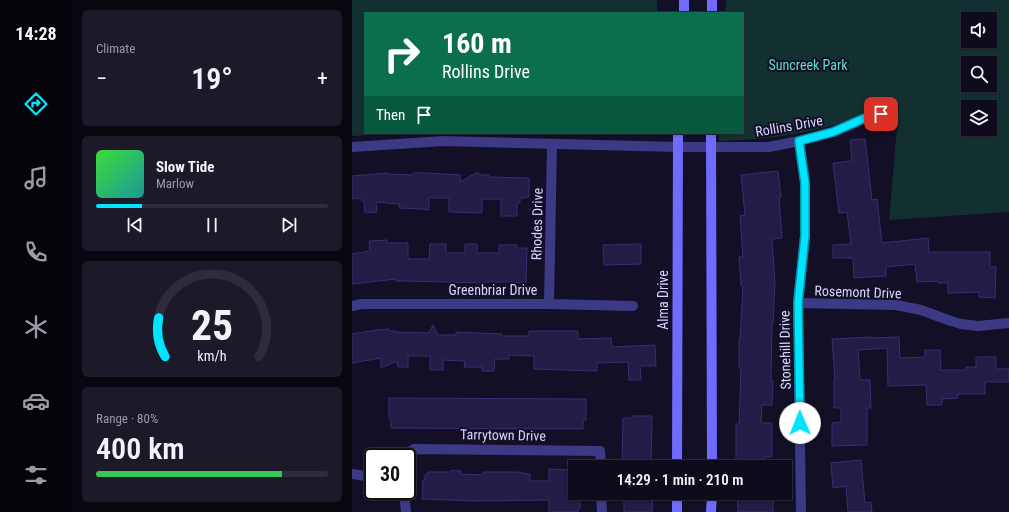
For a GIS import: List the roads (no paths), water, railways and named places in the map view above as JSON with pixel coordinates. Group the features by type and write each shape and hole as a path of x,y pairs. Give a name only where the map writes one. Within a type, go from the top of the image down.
{"main road":[{"path":"684,0 684,12"},
{"path":"712,0 712,12"},
{"name":"Alma Drive","path":"677,460 678,134"},
{"path":"711,134 712,460"},
{"path":"677,500 677,512"},
{"path":"711,512 712,500"}],"street":[{"name":"Rollins Drive","path":"352,148 444,141 677,147 769,147 833,132 872,115 881,114 889,121"},
{"name":"Stonehill Drive","path":"799,141 805,183 805,228 798,303 801,512"},
{"name":"Rhodes Drive","path":"549,304 552,144"},
{"name":"Rosemont Drive","path":"798,303 896,305 921,310 961,324 978,326 1009,323"},
{"name":"Greenbriar Drive","path":"352,306 361,304 549,304 633,306"},
{"name":"Tarrytown Drive","path":"416,449 600,451 601,460"},
{"path":"352,474 364,476"},
{"path":"405,500 406,512"},
{"path":"602,500 602,512"}],"park label":[{"name":"Suncreek Park","path":"808,65"}]}
